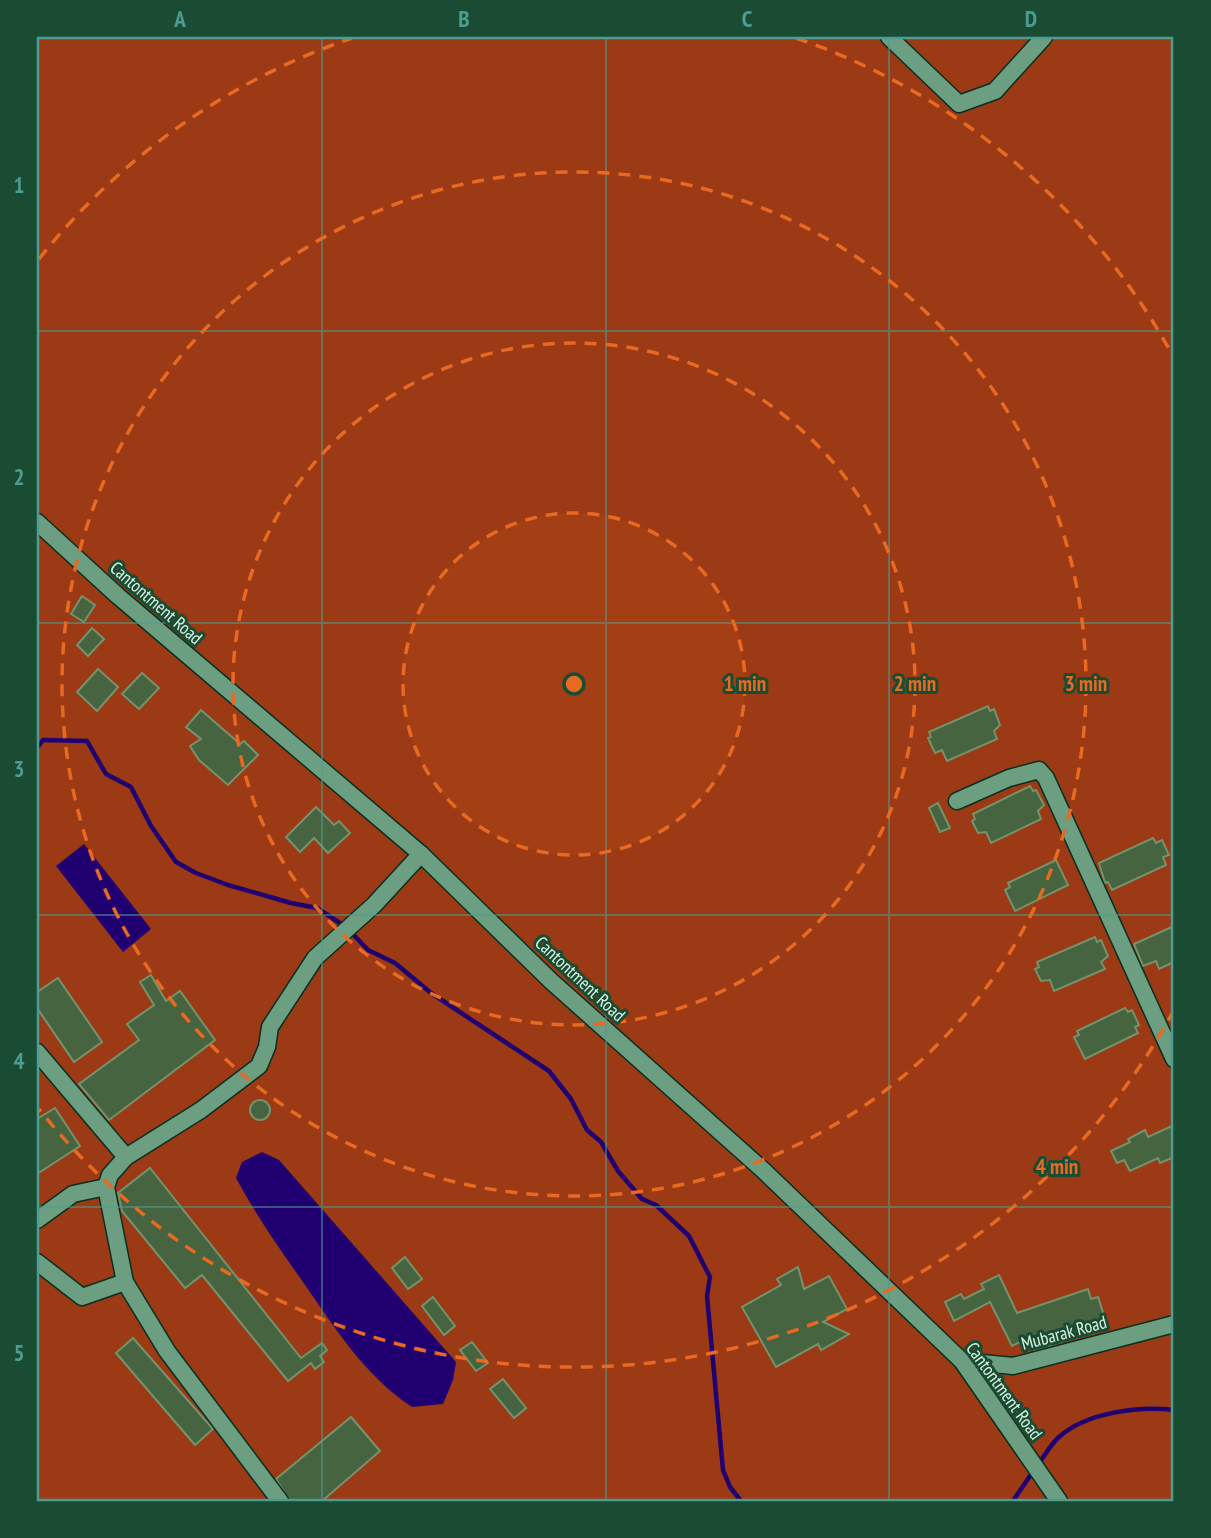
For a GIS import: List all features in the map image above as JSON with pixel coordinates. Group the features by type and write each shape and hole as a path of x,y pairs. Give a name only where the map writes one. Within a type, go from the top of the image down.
{"street":[{"path":"889,37 959,104 995,92 1045,37"},
{"name":"Cantontment Road","path":"37,522 118,596 421,854 551,981 763,1170 962,1361 1059,1501"},
{"path":"957,801 1009,778 1040,770 1174,1059"},
{"path":"280,1501 167,1351 125,1282 106,1186 110,1175 125,1157 201,1110 259,1066 267,1047 270,1027 314,958 374,905 421,854"},
{"path":"37,1052 125,1157"},
{"path":"37,1220 74,1194 106,1186"},
{"path":"37,1262 82,1297 125,1282"},
{"name":"Mubarak Road","path":"962,1361 1013,1366 1174,1324"}],"shaded area":[{"path":"37,37 1174,37 1174,1501 37,1501"},
{"path":"84,844 151,929 123,952 56,866"},
{"path":"262,1152 279,1160 456,1362 453,1380 443,1404 412,1407 395,1395 365,1366 327,1317 268,1231 236,1178 242,1162"}],"building":[{"path":"82,596 95,605 84,622 71,614"},
{"path":"92,628 104,639 88,656 77,645"},
{"path":"98,669 118,687 97,711 77,692"},
{"path":"142,673 159,688 139,709 122,694"},
{"path":"988,706 990,711 994,709 1000,725 994,731 997,739 947,761 942,750 935,753 928,738 931,737 929,732"},
{"path":"201,710 240,744 244,741 258,755 228,785 199,760 190,746 201,739 186,727"},
{"path":"1030,786 1033,791 1036,790 1044,805 1038,811 1041,819 991,843 986,832 978,833 972,821 975,819 973,814"},
{"path":"938,803 950,828 940,832 929,808"},
{"path":"316,807 334,825 339,821 350,833 328,853 314,838 300,852 286,837"},
{"path":"1153,838 1156,843 1162,840 1169,855 1163,857 1166,865 1112,890 1108,882 1105,883 1099,863"},
{"path":"1056,860 1068,885 1015,911 1005,890 1010,887 1008,883"},
{"path":"1174,926 1174,962 1159,969 1156,961 1143,966 1134,944"},
{"path":"1095,937 1097,942 1101,940 1108,956 1101,962 1105,969 1054,991 1050,980 1041,981 1035,969 1039,967 1037,962"},
{"path":"151,975 166,1001 180,991 215,1040 109,1120 79,1084 139,1040 127,1024 154,1005 140,982"},
{"path":"58,978 102,1042 74,1062 37,1008 37,992"},
{"path":"1125,1008 1128,1012 1132,1010 1139,1025 1135,1027 1138,1033 1085,1059 1074,1037 1079,1035 1077,1031"},
{"path":"260,1100 267,1103 270,1110 267,1117 260,1120 253,1117 250,1110 253,1103"},
{"path":"55,1108 80,1146 37,1174 37,1119"},
{"path":"1174,1125 1174,1157 1160,1163 1158,1158 1130,1171 1124,1160 1117,1163 1111,1151 1130,1142 1128,1139 1145,1130 1148,1137"},
{"path":"150,1168 301,1358 322,1343 327,1350 320,1356 324,1362 315,1369 311,1363 288,1381 202,1275 185,1288 122,1211 118,1193"},
{"path":"405,1257 422,1279 408,1289 392,1268"},
{"path":"798,1267 804,1289 829,1276 847,1309 823,1322 849,1334 821,1350 818,1344 776,1367 742,1307 781,1285 777,1279"},
{"path":"999,1275 1017,1313 1088,1289 1091,1299 1098,1297 1108,1328 1034,1350 1030,1337 1012,1346 990,1302 954,1321 945,1302 961,1294 964,1299 984,1289 981,1284"},
{"path":"433,1297 455,1326 444,1335 422,1306"},
{"path":"133,1338 213,1429 195,1445 116,1353"},
{"path":"472,1342 488,1363 476,1371 460,1350"},
{"path":"503,1379 526,1408 514,1418 490,1389"},
{"path":"351,1417 380,1451 322,1501 290,1501 276,1479"}],"waterway":[{"path":"37,748 43,740 87,741 106,774 131,787 151,826 176,862 228,885 317,908 346,927 368,950 395,963 431,993 549,1071 571,1099 587,1130 601,1142 618,1171 642,1199 656,1205 689,1236 710,1277 707,1296 723,1470 730,1487 741,1501"},
{"path":"1039,1463 1059,1437 1071,1428 1098,1416 1130,1410 1174,1410"},
{"path":"1013,1501 1034,1470"}]}
